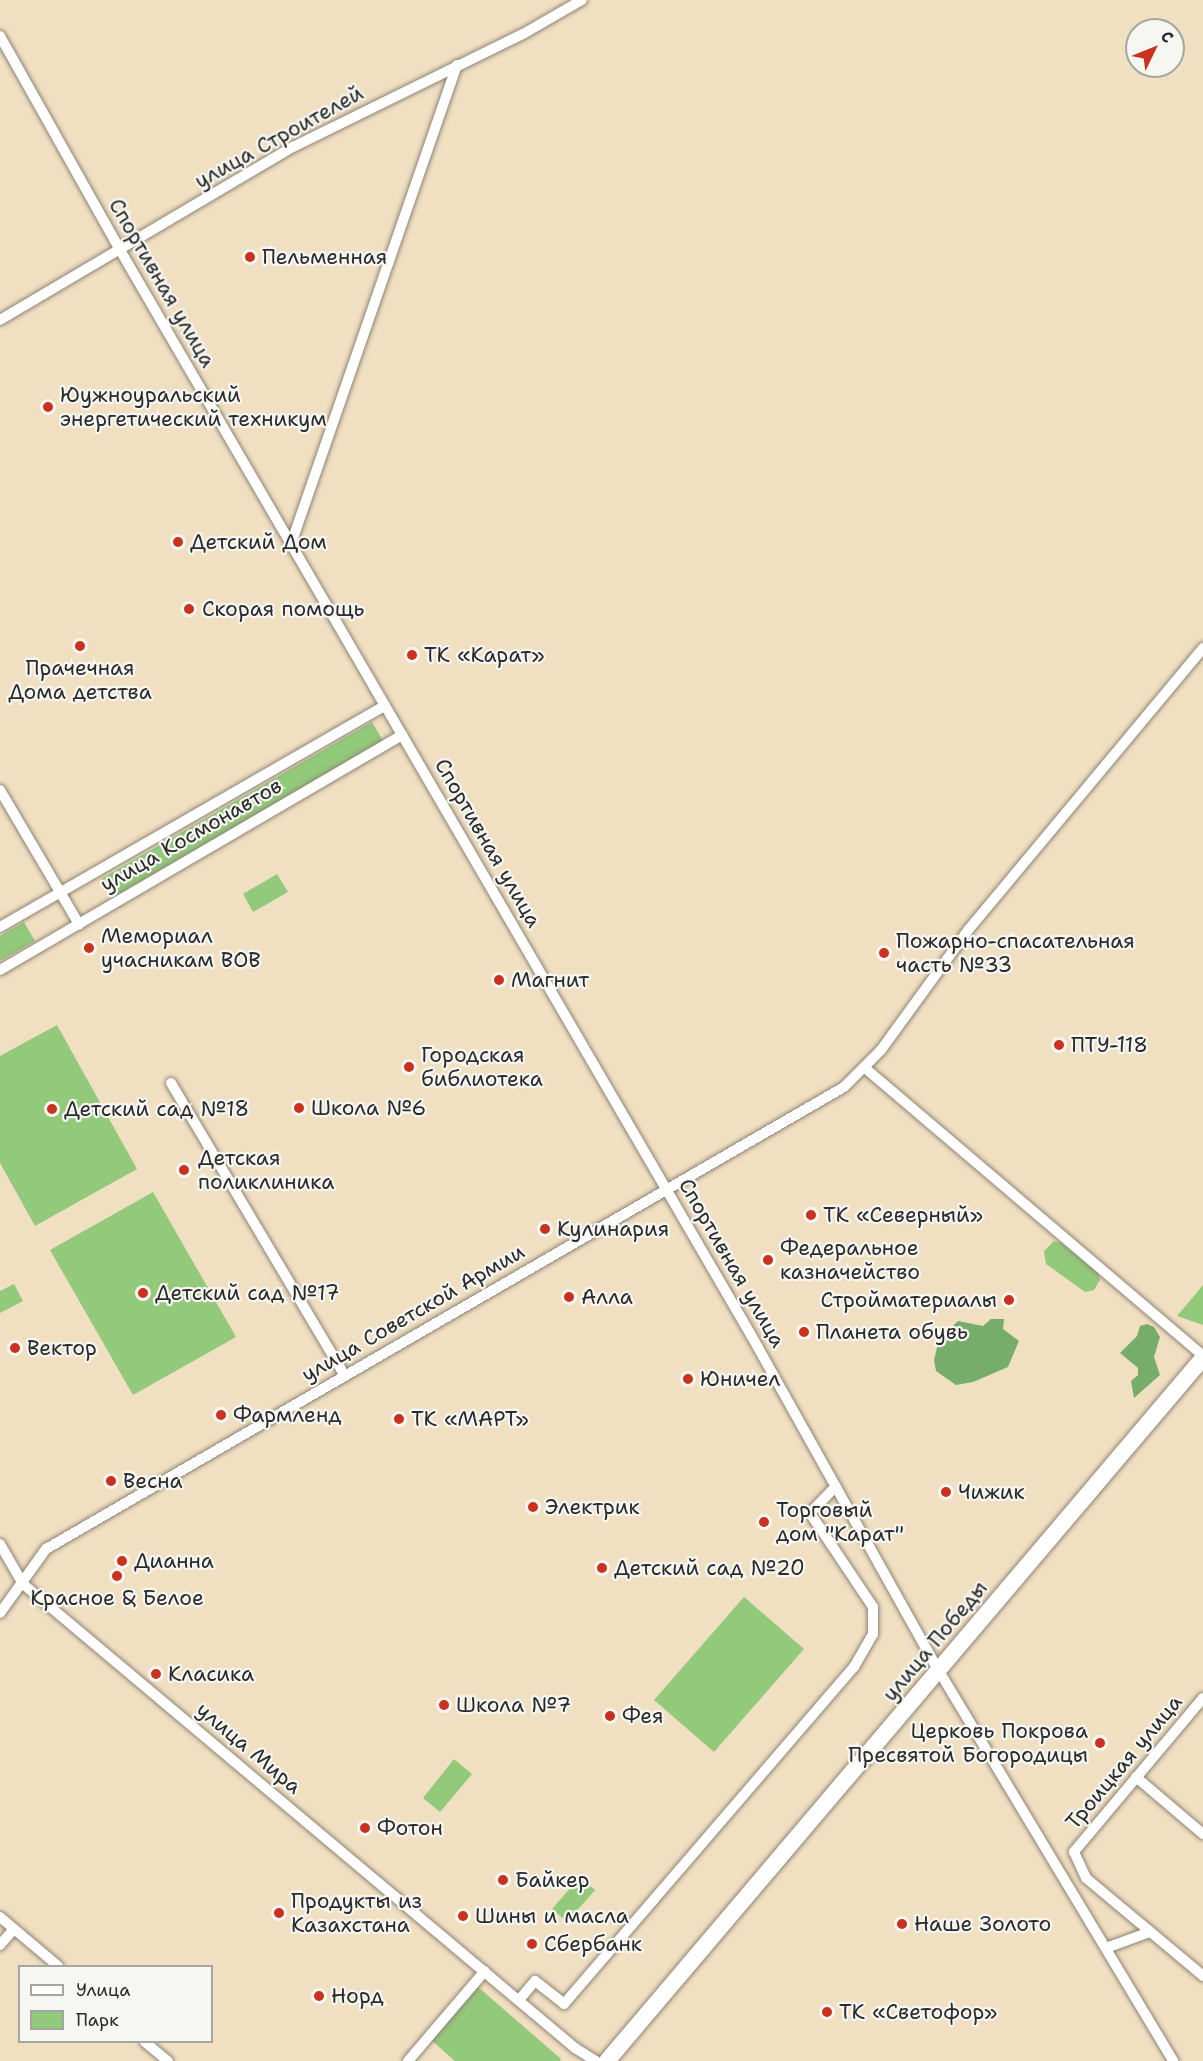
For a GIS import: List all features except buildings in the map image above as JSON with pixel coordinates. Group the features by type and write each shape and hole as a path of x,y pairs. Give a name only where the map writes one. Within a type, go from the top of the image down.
{"highway":[{"name":"улица Победы","path":"606,2061 1203,1357"}],"street":[{"name":"улица Строителей","path":"0,320 293,147 523,34 582,0"},
{"name":"Спортивная улица","path":"0,36 120,250 666,1188 939,1671 1173,2061"},
{"path":"291,544 457,65"},
{"name":"улица Советской Армии","path":"0,1613 46,1549 666,1188 825,1100 865,1068 969,929 1028,863 1203,648"},
{"name":"улица Космонавтов","path":"0,927 386,706"},
{"name":"улица Космонавтов","path":"0,970 402,735"},
{"path":"0,790 79,924"},
{"path":"865,1068 1203,1357"},
{"path":"171,1083 345,1376"},
{"path":"519,2000 535,1981 564,2004 854,1667 873,1634 873,1607 810,1513 836,1486"},
{"name":"улица Мира","path":"0,1544 23,1584 575,2048 596,2061"},
{"name":"Троицкая улица","path":"1086,1878 1074,1852 1203,1699"},
{"path":"1136,1777 1203,1834"},
{"path":"1068,1889 1086,1878 1203,1976"},
{"path":"0,1917 57,1965"},
{"path":"0,1945 14,1929"},
{"path":"1106,1948 1150,1932"},
{"path":"408,2061 485,1971"},
{"path":"146,2043 168,2061"}],"green space":[{"path":"372,722 383,741 112,898 101,879"},
{"path":"277,874 288,892 253,912 243,894"},
{"path":"24,922 35,941 0,961 0,936"},
{"name":"Детский сад №18","path":"57,1025 137,1169 35,1226 0,1163 0,1056"},
{"name":"Детский сад №17","path":"153,1192 236,1337 133,1395 50,1250"},
{"path":"1054,1241 1061,1243 1098,1272 1100,1280 1094,1290 1085,1292 1046,1264 1044,1251"},
{"path":"14,1284 23,1301 0,1313 0,1291"},
{"path":"1203,1285 1203,1325 1177,1316"},
{"path":"991,1319 1004,1319 1003,1329 1019,1341 1008,1367 973,1382 956,1385 936,1371 934,1360 939,1339 958,1321 983,1326"},
{"path":"1147,1324 1154,1327 1160,1337 1154,1357 1160,1375 1134,1398 1131,1381 1138,1375 1138,1368 1120,1353 1137,1336 1140,1326"},
{"path":"744,1597 804,1649 714,1752 654,1700"},
{"path":"454,1759 472,1774 440,1812 423,1798"},
{"path":"580,1877 595,1890 567,1922 552,1909"},
{"path":"478,1987 561,2059 560,2061 455,2061 430,2039"}],"place":[{"name":"Пельменная","path":"250,257"},
{"name":"Юужноуральский энергетический техникум","path":"48,407"},
{"name":"Детский Дом","path":"178,542"},
{"name":"Скорая помощь","path":"189,609"},
{"name":"Прачечная Дома детства","path":"80,646"},
{"name":"ТК «Карат»","path":"412,655"},
{"name":"Мемориал учасникам ВОВ","path":"89,948"},
{"name":"Пожарно-спасательная часть №33","path":"884,953"},
{"name":"Магнит","path":"499,980"},
{"name":"ПТУ-118","path":"1059,1045"},
{"name":"Городская библиотека","path":"409,1067"},
{"name":"Школа №6","path":"299,1108"},
{"name":"Детский сад №18","path":"52,1109"},
{"name":"Детская поликлиника","path":"184,1170"},
{"name":"ТК «Северный»","path":"811,1215"},
{"name":"Кулинария","path":"545,1229"},
{"name":"Федеральное казначейство","path":"768,1260"},
{"name":"Детский сад №17","path":"143,1293"},
{"name":"Алла","path":"569,1297"},
{"name":"Стройматериалы","path":"1009,1300"},
{"name":"Планета обувь","path":"804,1332"},
{"name":"Вектор","path":"15,1348"},
{"name":"Юничел","path":"688,1379"},
{"name":"Фармленд","path":"221,1415"},
{"name":"ТК «МАРТ»","path":"399,1419"},
{"name":"Весна","path":"111,1481"},
{"name":"Чижик","path":"946,1492"},
{"name":"Электрик","path":"533,1507"},
{"name":"Торговый дом \"Карат\"","path":"764,1522"},
{"name":"Дианна","path":"122,1561"},
{"name":"Детский сад №20","path":"602,1568"},
{"name":"Красное & Белое","path":"117,1576"},
{"name":"Класика","path":"156,1674"},
{"name":"Школа №7","path":"444,1705"},
{"name":"Фея","path":"610,1716"},
{"name":"Церковь Покрова Пресвятой Богородицы","path":"1100,1743"},
{"name":"Фотон","path":"365,1828"},
{"name":"Байкер","path":"503,1880"},
{"name":"Продукты из Казахстана","path":"279,1913"},
{"name":"Шины и масла","path":"463,1916"},
{"name":"Наше Золото","path":"902,1924"},
{"name":"Сбербанк","path":"532,1944"},
{"name":"Норд","path":"319,1996"},
{"name":"ТК «Светофор»","path":"827,2012"}]}
